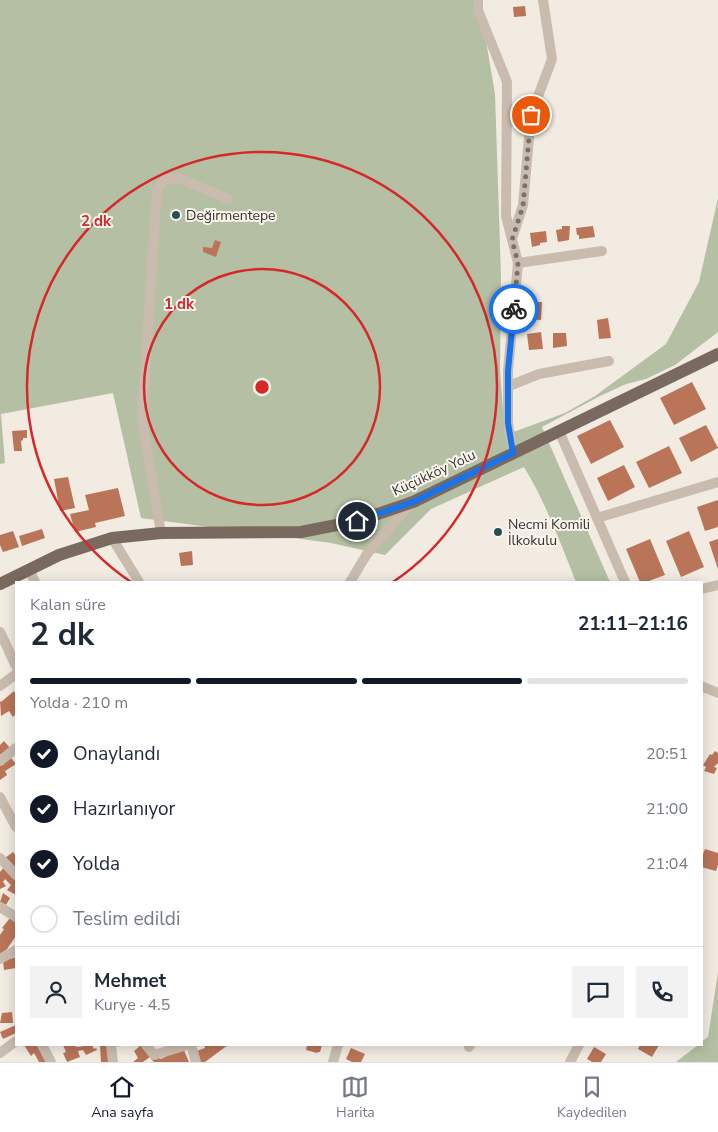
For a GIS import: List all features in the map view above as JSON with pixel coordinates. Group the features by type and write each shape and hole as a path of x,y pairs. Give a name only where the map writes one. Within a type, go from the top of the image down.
{"main road":[{"name":"Küçükköy Yolu","path":"0,584 59,555 112,538 161,533 301,532 357,521 413,502 718,354"}],"street":[{"path":"478,0 478,10 507,82 506,216 518,263 508,371 508,423 513,453"},
{"path":"512,240 523,206 531,115 552,59 543,0"},
{"path":"161,533 142,418 157,189 165,179 179,178 228,199"},
{"path":"518,263 602,251"},
{"path":"509,386 539,374 609,361"},
{"path":"559,431 625,581"},
{"path":"597,518 718,482"},
{"path":"351,581 367,554 413,502"},
{"path":"112,538 138,581"},
{"path":"29,569 34,581"},
{"path":"703,589 718,585"},
{"path":"0,632 15,664"},
{"path":"0,686 15,675"},
{"path":"703,687 718,693"},
{"path":"0,761 14,753"},
{"path":"0,797 15,826"},
{"path":"0,858 15,874"},
{"path":"0,908 15,916"},
{"path":"0,959 15,951"},
{"path":"0,1052 15,1042"},
{"path":"43,1046 51,1062"},
{"path":"111,1046 112,1062"},
{"path":"147,1046 154,1055 184,1046"},
{"path":"191,1046 196,1062"},
{"path":"333,1062 338,1046"},
{"path":"570,1062 578,1046"}],"green space":[{"path":"0,0 475,0 483,23 495,94 501,276 500,370 505,435 565,413 595,396 666,344 699,282 718,198 718,332 675,365 646,379 626,384 600,396 542,427 610,581 576,581 546,509 524,467 431,509 385,555 331,543 141,518 113,393 1,414 5,463 0,464"},
{"path":"718,972 718,1062 676,1062 697,1046 703,1046 703,1041 708,1037"}],"building":[{"path":"525,6 526,16 514,17 513,7"},
{"path":"562,226 570,226 569,240 558,242 556,230 562,229"},
{"path":"593,226 595,237 579,239 576,228"},
{"path":"546,231 547,242 532,247 530,233"},
{"path":"215,240 221,242 216,257 203,252 203,247 212,248"},
{"path":"528,302 542,302 541,320 527,319"},
{"path":"608,318 611,338 599,339 597,320"},
{"path":"541,332 543,349 529,350 527,334"},
{"path":"553,333 566,333 567,346 553,348"},
{"path":"692,382 706,409 674,425 660,398"},
{"path":"610,420 624,447 591,464 577,436"},
{"path":"706,425 718,448 691,462 679,438"},
{"path":"27,430 27,438 23,438 21,441 22,451 14,451 12,431"},
{"path":"669,446 682,473 649,488 636,462"},
{"path":"624,465 635,487 608,501 597,478"},
{"path":"68,477 75,508 60,511 54,479"},
{"path":"118,488 125,516 95,523 96,527 75,532 70,514 89,510 85,495"},
{"path":"718,500 718,527 705,531 697,507"},
{"path":"42,529 45,538 22,546 19,536"},
{"path":"13,531 19,547 3,552 0,545 0,535"},
{"path":"689,531 704,567 681,577 666,541"},
{"path":"650,539 665,575 649,581 640,581 626,549"},
{"path":"718,539 718,569 709,542"},
{"path":"192,551 193,565 181,566 179,553"},
{"path":"14,691 15,715 13,717 9,711 1,716 1,702"},
{"path":"4,741 10,748 0,756 0,745"},
{"path":"715,751 718,753 718,763 714,767 717,768 714,774 704,771 706,767 703,765 710,754 712,755"},
{"path":"11,758 15,763 5,771 7,775 0,780 0,763"},
{"path":"705,849 718,853 716,871 703,868"},
{"path":"13,852 15,855 15,869 5,858"},
{"path":"5,866 15,878 15,894 7,890 11,885 5,879 3,882 6,886 0,889 0,872"},
{"path":"3,893 10,898 6,905 0,902"},
{"path":"10,918 15,921 15,937 7,949 0,954 0,935 4,929 2,928"},
{"path":"15,957 15,968 4,970 3,961"},
{"path":"12,1012 13,1023 0,1023 2,1013"},
{"path":"15,1025 15,1033 3,1039 0,1032"},
{"path":"25,1046 39,1046 47,1062 39,1062 34,1053 31,1056"},
{"path":"63,1046 92,1046 97,1050 86,1055 83,1050 78,1051 80,1057 67,1062 63,1053 66,1052"},
{"path":"100,1046 108,1046 110,1062 101,1062"},
{"path":"142,1046 150,1057 143,1062 133,1062 138,1058 134,1051"},
{"path":"204,1046 227,1046 205,1062 196,1062 194,1052 205,1048"},
{"path":"307,1046 322,1046 320,1052 317,1053 306,1050"},
{"path":"640,1046 658,1046 652,1057 638,1049"},
{"path":"594,1047 606,1054 601,1062 592,1062 587,1059"},
{"path":"183,1048 189,1062 154,1062 151,1059 157,1056 161,1059"},
{"path":"351,1048 365,1054 361,1062 352,1062 346,1059"}],"way so far":[{"path":"514,309 518,263 512,240 523,206 531,115"}],"place":[{"name":"Değirmentepe","path":"176,215"},
{"name":"Necmi Komili İlkokulu","path":"498,532"}],"route":[{"path":"357,521 413,502 513,453 508,423 508,371 514,309"}]}
